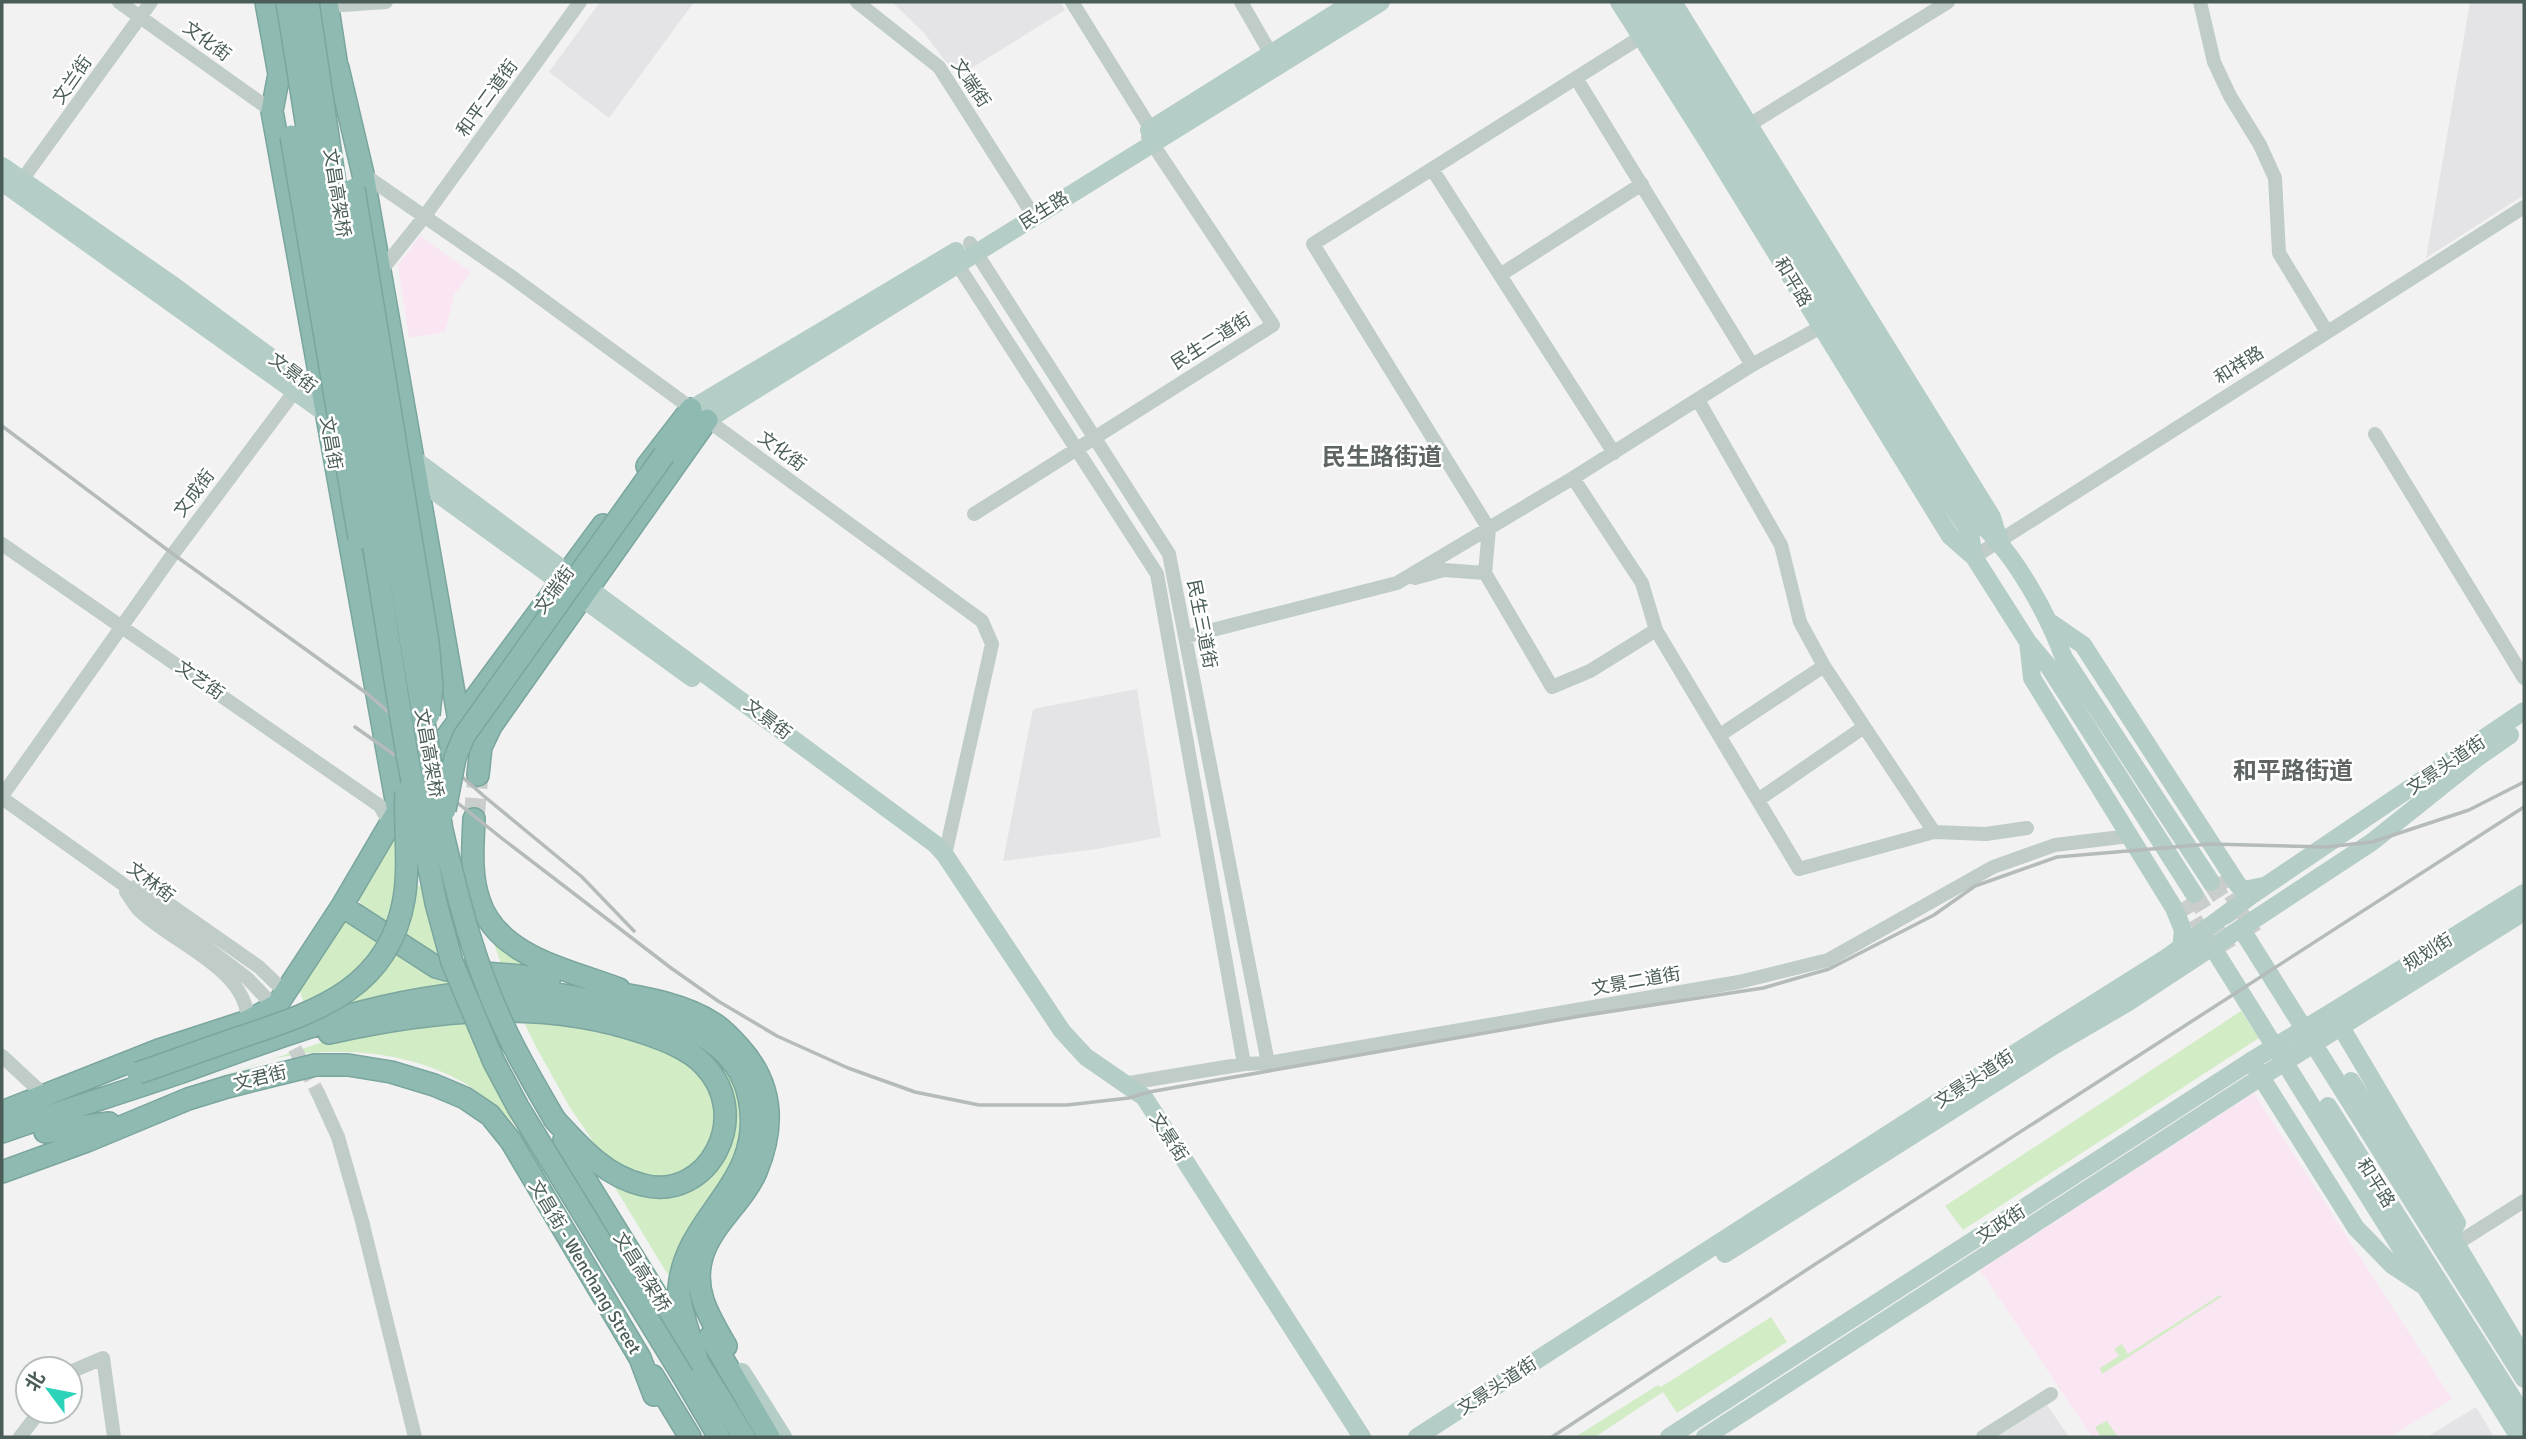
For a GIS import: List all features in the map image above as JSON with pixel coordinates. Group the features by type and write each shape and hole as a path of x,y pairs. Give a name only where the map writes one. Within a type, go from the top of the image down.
{"highway":[{"name":"文昌街","path":"266,2 358,537 383,597"},
{"name":"文昌高架桥","path":"287,2 407,755 436,903 452,962 494,1062 517,1107 719,1437"},
{"name":"文昌高架桥","path":"321,3 339,210 442,830 458,898 479,965 507,1034 555,1120 575,1163 744,1437"},
{"path":"321,3 338,68 359,181 428,642 432,686 427,741"},
{"name":"文昌街","path":"279,74 272,111 318,359 394,817"},
{"path":"359,181 381,271 459,721"},
{"path":"442,830 455,758 464,736 664,455 699,414"},
{"name":"文瑞街","path":"394,817 421,773 563,577 699,414"},
{"name":"文瑞街","path":"478,775 481,747 491,726 586,593 699,414"},
{"path":"2,1132 114,1082 322,1007 342,997 376,964 399,922 407,867 407,755"},
{"path":"36,1118 44,1095 159,1050 248,1021 277,1004 278,998 342,906 394,817"},
{"path":"474,819 474,876 478,898 487,919 501,936 541,960 644,998 691,1012 714,1023 750,1059 761,1077 768,1099 765,1145 755,1173 712,1237 692,1281 697,1309 720,1345 769,1437"},
{"path":"342,906 436,967 522,976 644,998"},
{"path":"2,1147 36,1118 168,1077 325,1021 413,999 521,991 572,997 667,1020 715,1043 730,1058 744,1079 750,1098 753,1127 748,1153 729,1188 696,1236 684,1263 679,1291 698,1363"},
{"path":"36,1118 207,1073 328,1033 442,1013 523,1011 604,1021 632,1028 673,1045 704,1065 722,1092 727,1125 720,1146 701,1170 680,1183 645,1186 619,1177 592,1160 555,1120"},
{"name":"文君街","path":"2,1172 188,1099 315,1065 348,1065 391,1072 465,1097 490,1115 511,1141"},
{"path":"2,1112 36,1118 137,1119"},
{"name":"文昌街 - Wenchang Street","path":"511,1141 658,1393"},
{"path":"658,1393 690,1437"}],"main road":[{"name":"民生路","path":"699,414 954,260 1028,207 1381,2"},
{"name":"和平路","path":"1619,2 1950,536 1974,557 2028,642"},
{"name":"和平路","path":"1639,2 1712,106"},
{"name":"和平路","path":"1656,2 1712,106 1749,167 1981,524 1999,540"},
{"name":"和平路","path":"1673,2 1992,517 1999,540 2215,880"},
{"name":"民生路","path":"973,247 1150,135 1344,4"},
{"path":"1712,106 1749,125 1749,167 1709,144 1712,106"},
{"name":"文景街","path":"2,166 163,278 324,404 935,844 1062,1031 1086,1057 1144,1097 1362,1437"},
{"name":"和平路","path":"1749,167 1834,320 1970,533 1974,557"},
{"name":"文景街","path":"2,182 299,385"},
{"name":"文景街","path":"586,593 932,854 1055,1037 1077,1062 1136,1102 1348,1437"},
{"path":"2051,623 2083,645 2238,885 2245,890 2270,883"},
{"path":"2028,642 2032,678 2174,908 2183,930 2181,948"},
{"path":"2028,642 2039,674 2189,897"},
{"name":"文景头道街","path":"1417,1437 2181,948 2270,883 2524,711"},
{"name":"文景头道街","path":"1435,1437 2177,970 2372,842 2477,758 2524,725"},
{"name":"规划街","path":"2337,1019 2524,892"},
{"name":"规划街","path":"2337,1019 2524,912"},
{"name":"和平路","path":"2250,935 2449,1242 2524,1379"},
{"name":"和平路","path":"2429,1290 2223,953 2420,1252 2524,1416"},
{"path":"2337,1019 2458,1223 2449,1242 2524,1357"},
{"name":"文政街","path":"1669,1437 2251,1060 2337,1019"},
{"name":"文政街","path":"1705,1437 2261,1077 2337,1019"},
{"path":"2251,1060 2356,1228 2392,1265 2454,1306"},
{"path":"2420,1252 2429,1290 2519,1437"},
{"path":"720,1345 783,1437"},
{"path":"658,1393 679,1437"}],"street":[{"name":"文化街","path":"120,2 272,111"},
{"name":"文兰街","path":"22,180 151,2"},
{"path":"321,3 386,2"},
{"name":"和平二道街","path":"424,217 580,2"},
{"name":"文端街","path":"857,2 939,67 1028,207"},
{"name":"民生二道街","path":"974,513 1273,325 1150,135 1072,2"},
{"path":"1241,2 1271,54"},
{"path":"1749,125 1948,2"},
{"path":"2200,2 2214,62 2275,178 2279,253 2327,332"},
{"path":"1641,37 1313,244 1489,529 1485,573 1552,687 1590,671 1656,630"},
{"path":"1576,78 1752,365"},
{"path":"1432,169 1614,453"},
{"name":"文化街","path":"359,181 424,217 509,275 982,621 992,644 945,855"},
{"path":"1500,275 1642,184"},
{"name":"和祥路","path":"1974,557 2524,207"},
{"name":"文成街","path":"2,797 122,626 381,271 424,217"},
{"name":"民生三道街","path":"973,247 1169,554 1268,1063"},
{"name":"民生三道街","path":"954,260 1157,574 1244,1064"},
{"path":"1397,583 1614,453 1752,365 1821,327"},
{"path":"1698,400 1781,545 1800,622 1824,666 1934,832"},
{"path":"2375,434 2524,678"},
{"path":"1573,478 1642,583 1656,630 1799,869 1934,832 1986,834 2027,828"},
{"name":"文艺街","path":"2,544 394,817"},
{"path":"1185,637 1444,570 1485,573"},
{"path":"1720,735 1824,666"},
{"path":"1758,800 1864,727"},
{"name":"文林街","path":"2,797 120,882"},
{"name":"文景二道街","path":"1123,1084 1244,1064 1268,1063 1740,982 1828,960 1993,867 2055,845 2129,836"},
{"path":"120,882 156,895 259,967 278,998"},
{"path":"120,882 139,910 239,988 248,1010 248,1021"},
{"path":"2,1056 44,1095"},
{"path":"318,1093 338,1137 345,1161 415,1437"},
{"path":"2449,1242 2524,1200"},
{"path":"84,1366 103,1358 114,1437"},
{"path":"1983,1437 2051,1394"}],"shaded area":[{"path":"600,2 694,2 609,118 549,72"},
{"path":"892,2 1060,2 1065,10 962,74 946,62 924,33"},
{"path":"2470,2 2524,2 2524,195 2426,258"},
{"path":"420,236 471,272 455,293 445,332 409,338 398,265"},
{"path":"1137,689 1161,837 1097,849 1003,861 1033,709"},
{"path":"2254,1093 2452,1399 2390,1437 2092,1437 1980,1270"},
{"path":"2047,1405 2069,1437 1996,1437"},
{"path":"2476,1407 2494,1437 2427,1437"}],"green space":[{"path":"399,821 405,855 388,928 363,908 358,898 377,870"},
{"path":"417,886 422,886 443,961 401,938 412,911"},
{"path":"344,915 381,943 374,954 335,990 304,1003 299,990"},
{"path":"488,927 566,975 503,969"},
{"path":"393,951 450,977 454,988 299,1023"},
{"path":"2241,1011 2259,1038 1963,1230 1945,1206"},
{"path":"521,1016 643,1037 697,1066 716,1095 715,1136 697,1161 680,1174 665,1177 630,1174 601,1153 569,1106"},
{"path":"464,1018 527,1138 479,1092 450,1075 404,1059 355,1052 330,1052 306,1053 269,1060 325,1041"},
{"path":"695,1044 713,1052 735,1079 744,1129 733,1165 686,1235 668,1275 614,1186 642,1195 707,1175 725,1077 716,1063"},
{"path":"2220,1295 2221,1297 2102,1374 2100,1368 2119,1356 2114,1349 2122,1344 2128,1354"},
{"path":"1771,1317 1787,1342 1677,1413 1663,1392 1595,1437 1575,1437 1658,1385 1661,1387"},
{"path":"2107,1421 2118,1437 2101,1437 2095,1427"}],"tunnel":[{"path":"474,819 478,775"},
{"path":"2219,877 2255,933"},
{"path":"2211,882 2247,938"},
{"path":"2194,894 2228,950"},
{"path":"2184,901 2218,956"},
{"path":"285,1030 318,1093"}],"railway":[{"path":"2,426 173,554 369,695 485,797 582,877 634,931"},
{"path":"355,727 420,773 671,968 718,1001 777,1036 848,1068 915,1092 979,1105 1067,1105 1129,1098 1149,1092 1581,1016 1763,988 1829,969 1934,915 1975,886 2057,857 2210,844 2326,847 2372,842 2469,810 2524,782"},
{"path":"1552,1437 2524,807"}],"district":[{"name":"民生路街道","path":"1382,457"},
{"name":"和平路街道","path":"2293,771"}]}
